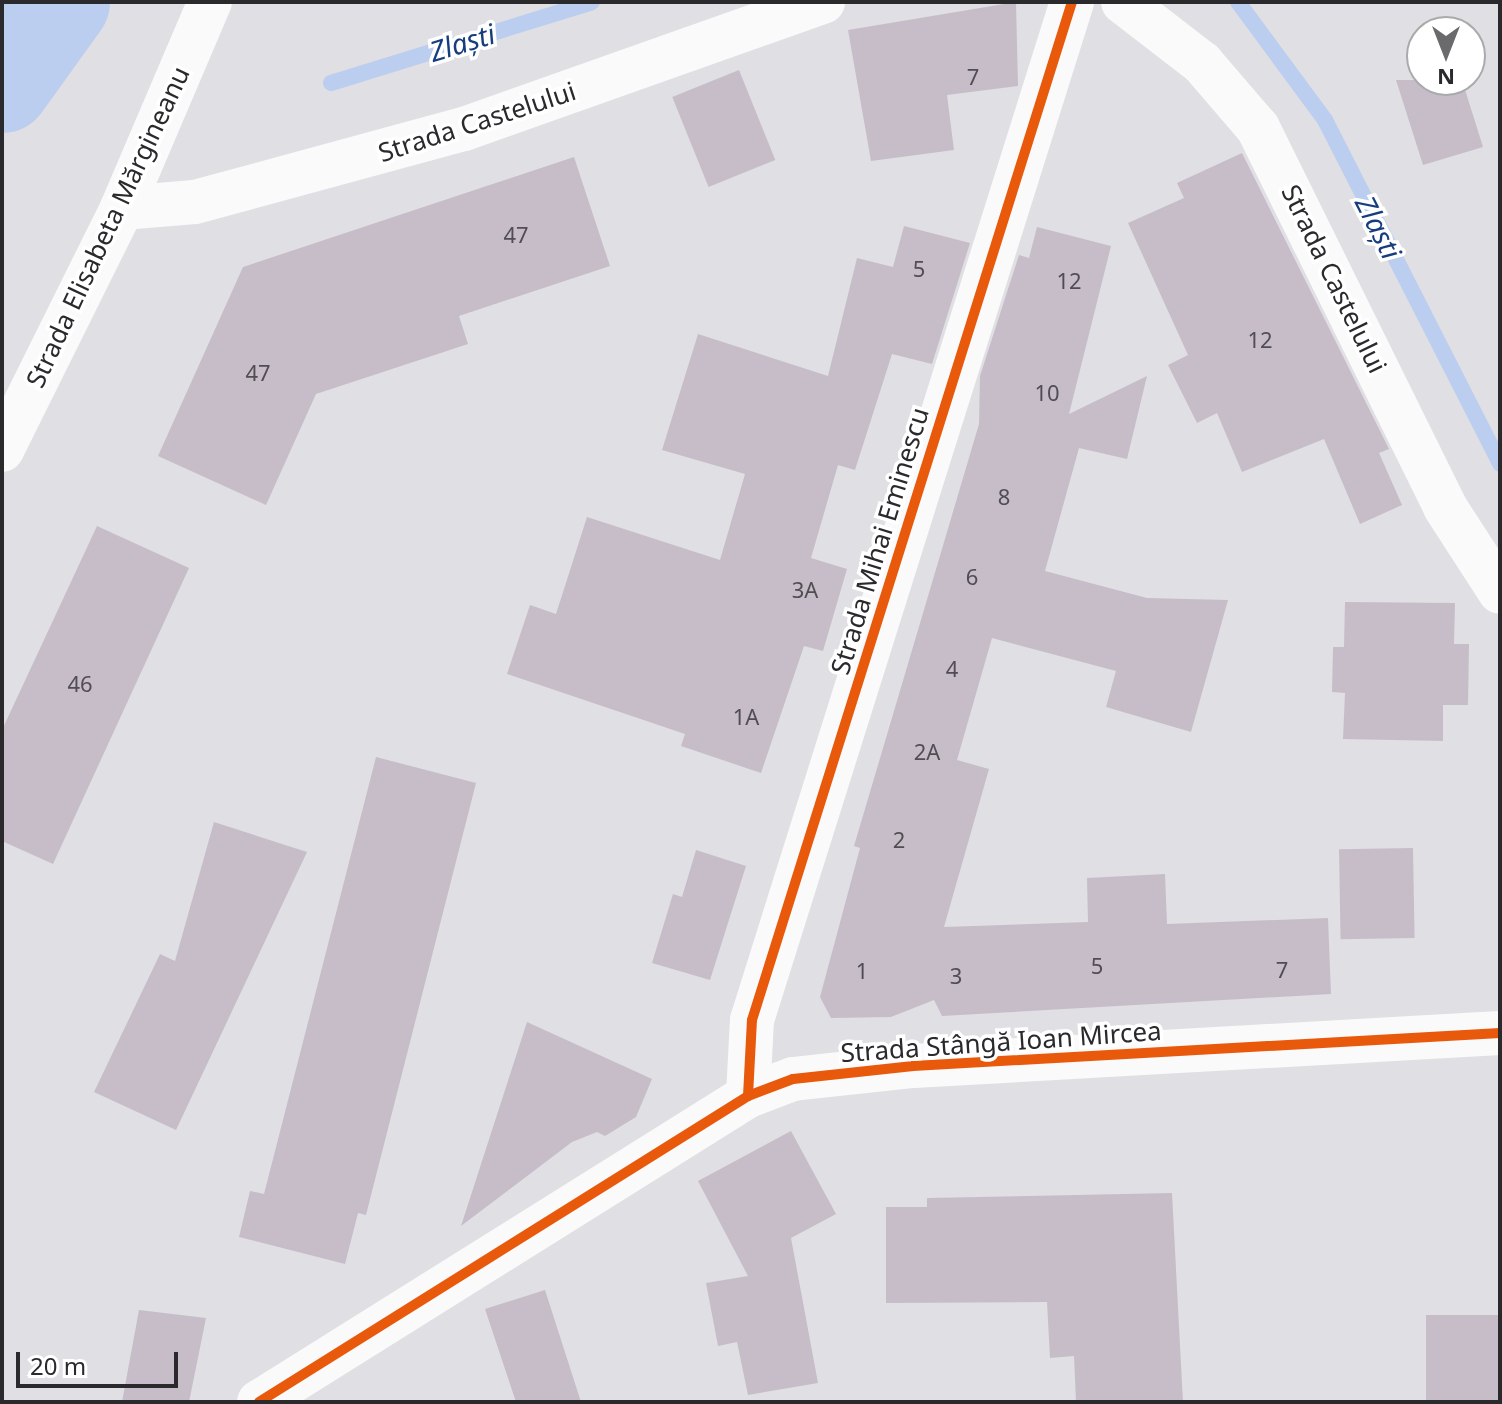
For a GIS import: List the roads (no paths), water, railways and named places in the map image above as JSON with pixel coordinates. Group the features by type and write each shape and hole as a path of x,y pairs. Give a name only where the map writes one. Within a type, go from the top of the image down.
{"street":[{"name":"Strada Elisabeta Mărgineanu","path":"2,450 122,208 210,2"},
{"name":"Strada Castelului","path":"122,208 195,202 464,129 823,2"},
{"name":"Strada Mihai Eminescu","path":"748,1096 752,1020 1072,2"},
{"name":"Strada Castelului","path":"1123,2 1202,63 1258,128 1445,507 1500,592"},
{"name":"Strada Stângă Ioan Mircea","path":"259,1402 748,1096 793,1079 913,1066 1500,1033"}],"waterway":[{"path":"2,84 61,2"},
{"name":"Zlaști","path":"331,83 592,2"},
{"name":"Zlaști","path":"1238,2 1325,120 1500,464"}]}
